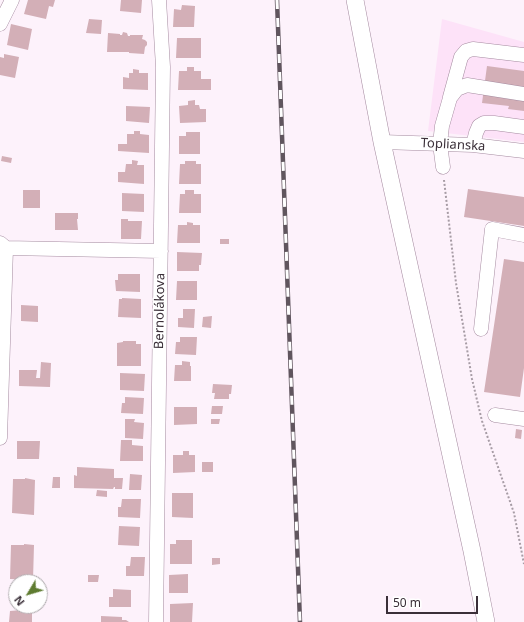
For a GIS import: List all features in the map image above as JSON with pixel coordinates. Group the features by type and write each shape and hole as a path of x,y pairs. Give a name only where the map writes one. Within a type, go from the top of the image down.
{"main road":[{"path":"355,0 382,142 472,551 486,622"}],"street":[{"path":"0,24 12,0"},
{"name":"Bernolákova","path":"156,622 163,67 158,0"},
{"path":"442,167 440,144 442,126 461,57 466,51 473,49 524,55"},
{"path":"450,98 457,89 467,85 524,94"},
{"path":"473,145 476,133 480,126 484,123 524,127"},
{"name":"Toplianska","path":"382,142 473,145 524,151"},
{"path":"481,329 492,230 524,235"},
{"path":"0,438 3,246 161,251"},
{"path":"494,415 524,419"}],"path":[{"path":"442,167 456,283 472,379 482,421 514,513 524,564"}],"shaded area":[{"path":"442,19 524,42 524,142 428,131"}],"building":[{"path":"28,0 55,0 53,7 49,6 46,19 24,14"},
{"path":"121,0 142,0 141,13 120,11"},
{"path":"182,5 195,6 194,27 173,27 174,9 181,10"},
{"path":"89,19 102,20 101,34 86,33"},
{"path":"11,24 32,29 28,50 7,45"},
{"path":"123,32 127,33 128,36 143,35 142,39 147,42 144,54 107,52 108,33 122,35"},
{"path":"177,38 201,38 201,58 176,58"},
{"path":"4,54 19,57 15,78 0,75 0,57 4,58"},
{"path":"487,66 524,71 524,111 508,109 509,106 482,103"},
{"path":"187,67 194,67 194,71 201,71 201,79 211,79 211,90 178,90 179,71 187,71"},
{"path":"133,69 139,70 139,73 148,73 148,90 123,89 123,77 129,78 129,73 133,73"},
{"path":"195,100 195,105 199,105 200,109 206,109 206,122 180,123 179,106 188,105 188,101"},
{"path":"126,106 150,107 149,123 126,121"},
{"path":"134,131 140,131 140,134 149,135 149,153 118,151 118,144 127,144 127,134 134,134"},
{"path":"186,132 200,132 200,154 179,154 179,136 186,136"},
{"path":"2,156 12,158 11,163 1,161"},
{"path":"132,160 138,161 137,165 144,165 144,184 118,182 118,172 125,172 126,164 132,164"},
{"path":"185,161 196,161 196,164 201,164 201,184 179,184 180,164 185,164"},
{"path":"468,189 524,197 524,226 464,217"},
{"path":"23,190 40,190 40,208 23,208"},
{"path":"185,190 194,190 194,194 201,194 201,213 179,213 180,194 185,194"},
{"path":"122,193 144,194 144,212 122,211"},
{"path":"55,213 78,213 78,230 55,230"},
{"path":"121,219 128,219 128,221 142,221 141,239 121,239"},
{"path":"187,222 193,223 193,225 200,225 200,243 177,243 178,225 187,225"},
{"path":"220,239 229,239 229,244 220,244"},
{"path":"177,252 202,253 199,271 177,271"},
{"path":"504,259 524,262 524,368 520,397 484,392"},
{"path":"118,274 140,274 140,292 116,291 115,280 118,280"},
{"path":"177,281 197,281 197,300 176,300"},
{"path":"119,299 141,299 141,318 118,317"},
{"path":"21,305 38,306 38,322 21,321"},
{"path":"183,309 195,309 194,328 178,327 178,318 183,318"},
{"path":"212,316 211,328 202,327 203,317"},
{"path":"180,337 197,337 196,355 175,354 176,342 180,342"},
{"path":"123,341 136,341 136,344 141,344 141,366 117,366 117,343"},
{"path":"182,361 190,362 191,381 174,381 175,365 182,365"},
{"path":"41,362 51,363 50,387 19,386 19,370 37,370 36,378 40,378"},
{"path":"120,373 145,374 144,391 120,390"},
{"path":"213,384 232,385 229,399 214,399 215,393 212,393"},
{"path":"125,397 144,398 143,414 121,413 122,403 125,403"},
{"path":"212,406 223,406 222,414 211,414"},
{"path":"174,407 197,407 197,424 174,425"},
{"path":"125,419 135,419 134,422 144,423 143,439 125,438"},
{"path":"211,419 220,419 219,424 211,424"},
{"path":"516,429 522,430 521,439 515,438"},
{"path":"121,440 132,440 132,445 143,446 143,461 120,461"},
{"path":"17,441 40,441 39,459 17,459"},
{"path":"183,451 189,451 189,455 195,455 195,472 173,473 173,455 183,455"},
{"path":"202,462 213,462 213,472 202,472"},
{"path":"77,467 114,469 114,478 123,478 122,489 115,489 115,487 113,489 74,488 74,475 77,476"},
{"path":"130,474 142,475 141,490 129,490"},
{"path":"53,477 60,477 60,488 52,488"},
{"path":"25,478 35,480 34,515 12,513 13,479"},
{"path":"97,490 107,491 107,497 96,496"},
{"path":"172,493 193,493 193,518 172,517"},
{"path":"122,499 141,499 140,518 118,517 118,507 121,507"},
{"path":"119,526 140,527 139,546 118,545"},
{"path":"176,540 192,540 192,564 170,564 170,544 176,544"},
{"path":"11,545 34,545 33,574 10,574"},
{"path":"131,557 145,557 144,576 126,576 126,566 130,566"},
{"path":"212,558 220,558 220,564 212,565"},
{"path":"188,574 188,593 169,593 169,575"},
{"path":"88,575 99,575 98,582 88,582"},
{"path":"113,589 131,590 131,607 109,607 109,597 113,597"},
{"path":"193,603 192,622 170,622 170,604"},
{"path":"10,614 32,614 32,622 9,622"},
{"path":"101,616 122,617 122,620 129,622 101,622"}],"railway":[{"path":"277,0 300,622"}]}
